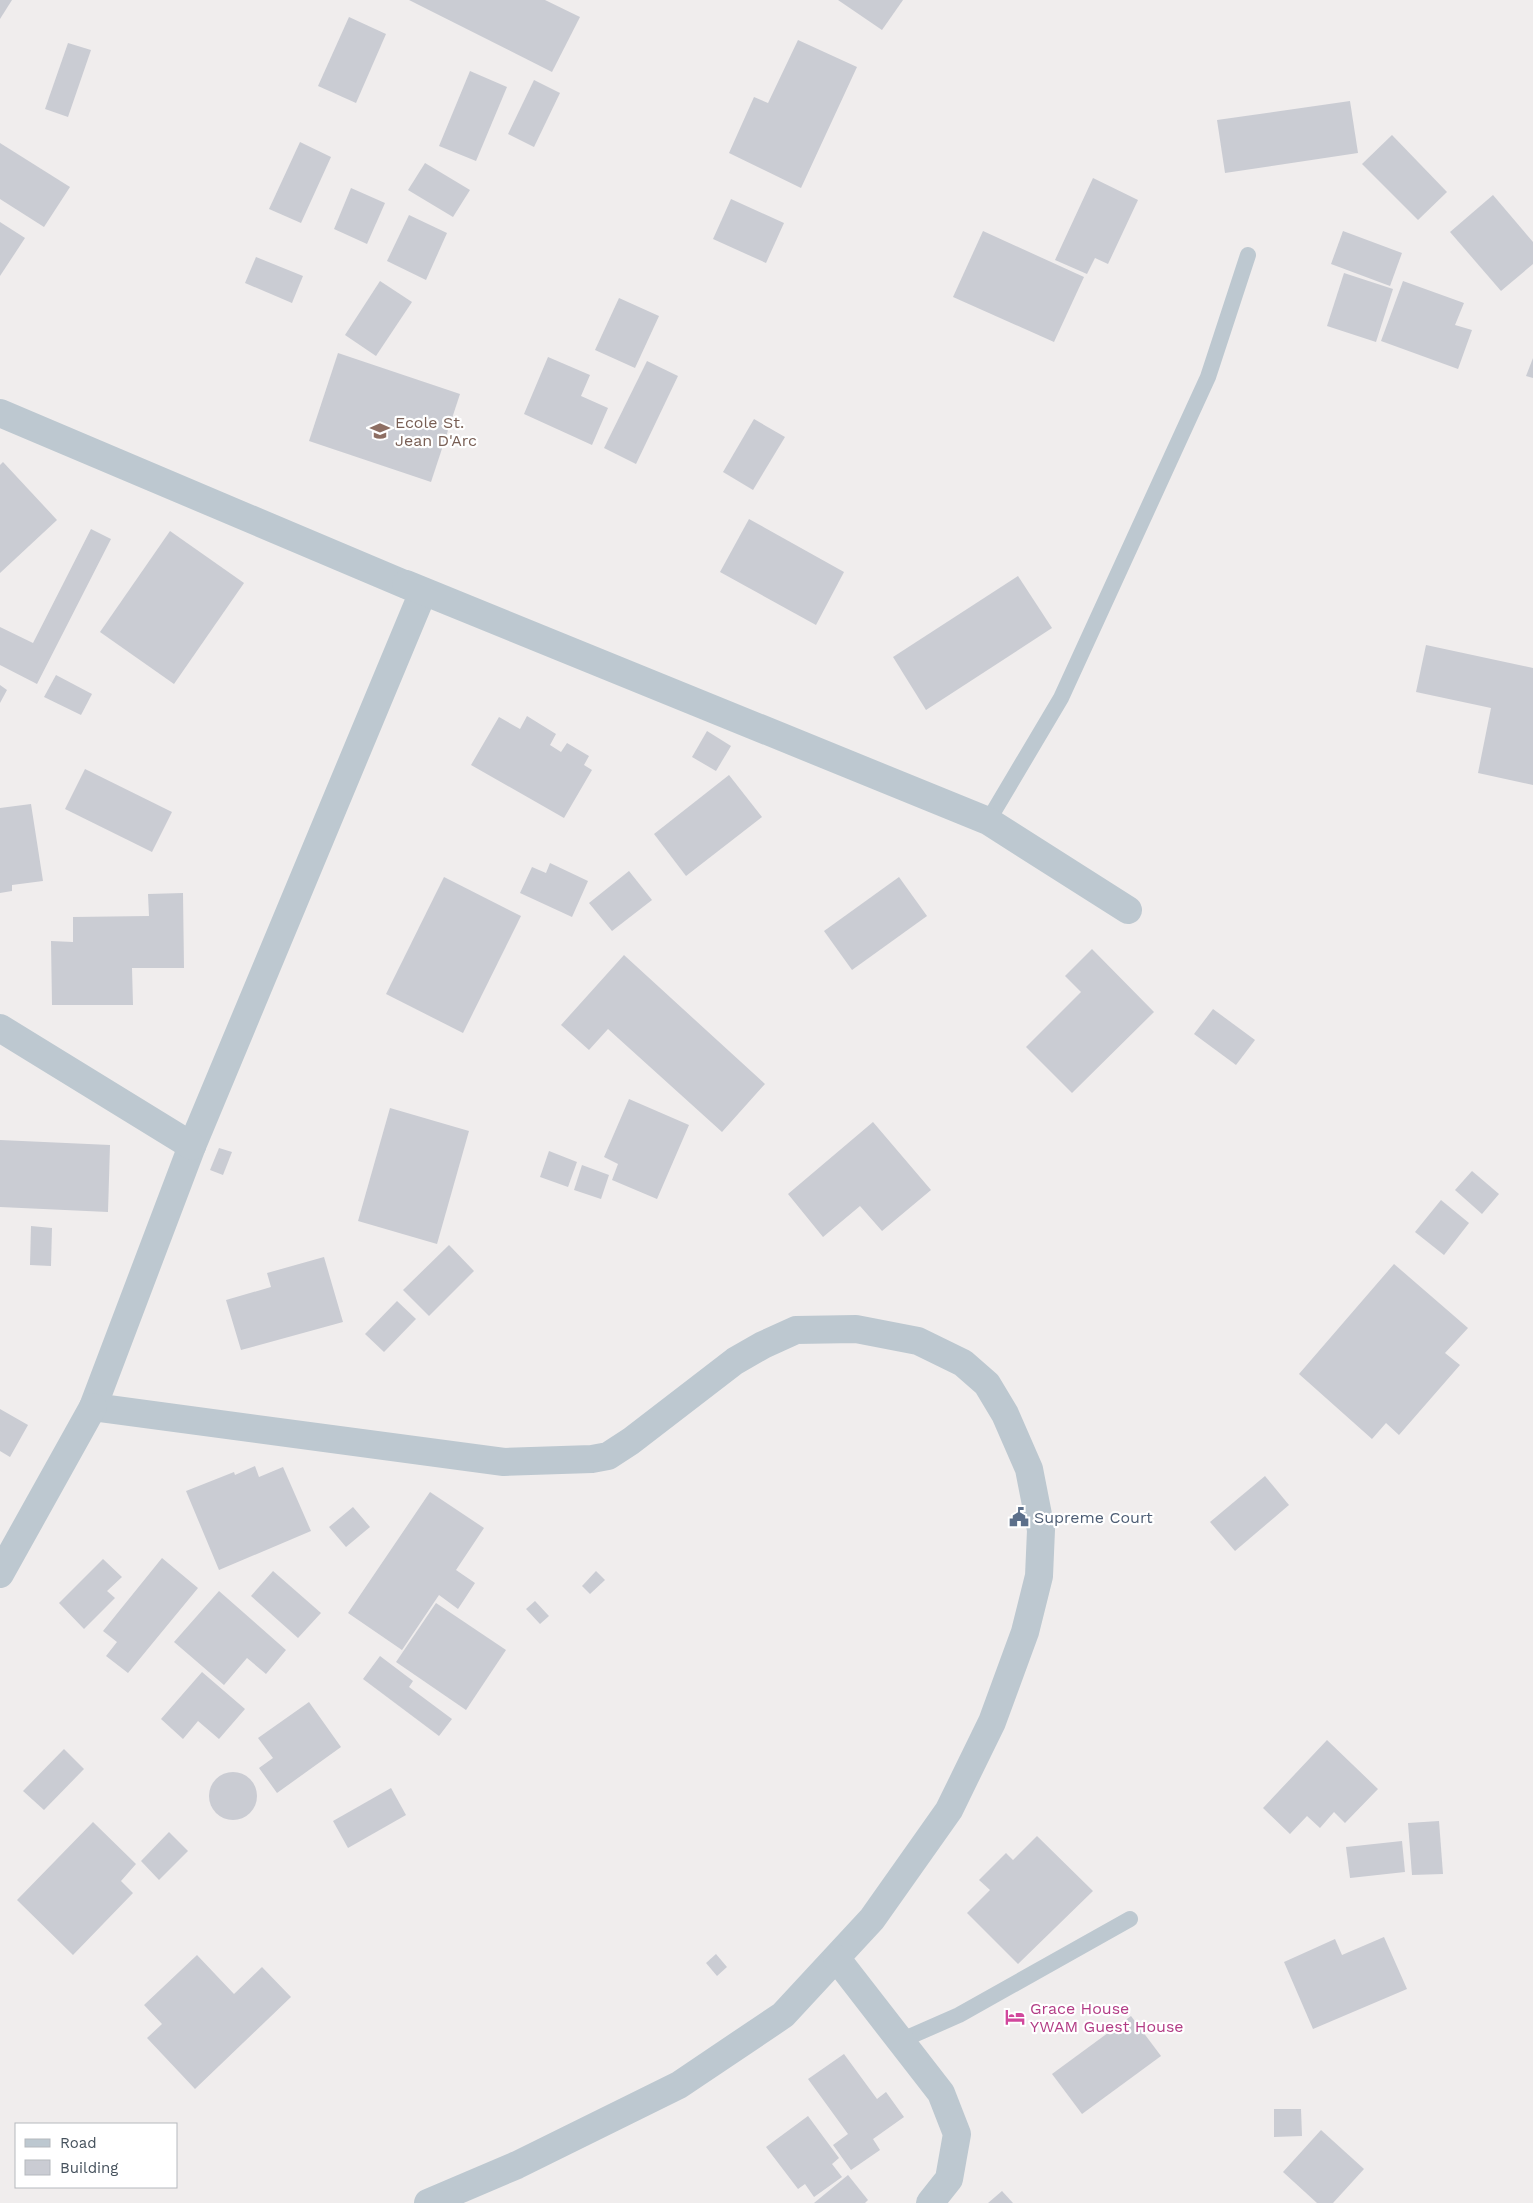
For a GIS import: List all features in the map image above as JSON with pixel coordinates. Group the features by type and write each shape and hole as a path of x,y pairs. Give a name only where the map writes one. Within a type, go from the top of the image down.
{"street":[{"path":"0,413 402,582 988,821 1128,910"},
{"path":"0,1574 93,1407 192,1146 423,592 402,582"},
{"path":"0,1028 192,1146"},
{"path":"93,1407 504,1462 568,1461 608,1456 735,1361 763,1345 796,1330 856,1329 918,1341 963,1363 986,1384 1005,1414 1029,1469 1041,1530 1039,1576 1025,1632 992,1722 949,1810 872,1919 783,2015 679,2085 517,2165 428,2203"},
{"path":"836,1959 902,2040 941,2093 950,2111 957,2134 948,2179 930,2203"}],"lane":[{"path":"988,821 1061,698 1208,378 1248,255"},
{"path":"902,2040 959,2015 1130,1919"}],"building":[{"path":"0,0 12,0 0,19"},
{"path":"409,0 545,0 580,17 552,72"},
{"path":"838,0 903,0 882,30"},
{"path":"349,17 386,34 356,103 318,86"},
{"path":"798,40 857,67 801,188 729,153 754,97 768,103"},
{"path":"68,43 91,50 68,117 45,109"},
{"path":"470,71 507,87 476,161 439,146"},
{"path":"534,80 560,93 534,147 508,134"},
{"path":"1350,101 1358,153 1225,173 1217,120"},
{"path":"1392,135 1447,192 1418,220 1362,164"},
{"path":"300,142 331,157 301,223 269,209"},
{"path":"0,143 70,187 44,227 0,199"},
{"path":"425,163 470,190 453,217 408,190"},
{"path":"1093,178 1138,200 1108,264 1095,258 1087,274 1055,260"},
{"path":"351,188 385,203 367,244 334,229"},
{"path":"1493,195 1533,242 1533,264 1501,291 1450,232"},
{"path":"731,199 784,223 766,263 713,239"},
{"path":"409,215 447,233 426,280 387,261"},
{"path":"0,222 25,238 0,276"},
{"path":"983,231 1084,277 1054,342 953,297"},
{"path":"1343,231 1402,253 1390,286 1331,264"},
{"path":"256,257 303,276 292,303 245,283"},
{"path":"1344,273 1393,289 1376,342 1327,326"},
{"path":"380,281 412,302 376,356 345,335"},
{"path":"1403,281 1464,303 1455,325 1472,330 1458,369 1381,341"},
{"path":"619,298 659,316 635,368 595,350"},
{"path":"338,353 460,394 431,482 309,441"},
{"path":"548,357 590,375 581,396 608,408 592,445 524,414"},
{"path":"1533,358 1533,378 1526,376"},
{"path":"647,361 678,376 636,464 604,448"},
{"path":"754,419 785,437 753,490 723,472"},
{"path":"3,462 57,520 0,573 0,465"},
{"path":"749,519 844,572 816,625 720,572"},
{"path":"91,529 111,539 37,684 0,665 0,627 33,643"},
{"path":"170,531 244,583 174,684 100,632"},
{"path":"1018,576 1052,628 926,710 893,657"},
{"path":"1426,645 1533,668 1533,785 1478,773 1491,708 1416,692"},
{"path":"56,675 92,694 81,715 44,697"},
{"path":"0,685 7,690 0,703"},
{"path":"527,716 556,734 550,745 561,752 567,743 589,756 584,765 592,770 564,818 471,765 499,717 520,729"},
{"path":"707,731 731,746 716,771 692,757"},
{"path":"85,769 172,812 152,852 65,809"},
{"path":"729,775 762,817 686,876 654,834"},
{"path":"31,804 43,881 12,885 12,891 0,893 0,808"},
{"path":"550,863 588,881 572,917 520,893 532,867 546,873"},
{"path":"629,871 652,900 612,931 589,903"},
{"path":"444,877 521,916 463,1033 386,994"},
{"path":"899,877 927,916 852,970 824,931"},
{"path":"183,893 184,968 132,968 133,1005 52,1005 51,941 73,942 73,917 149,916 148,894"},
{"path":"1092,949 1154,1012 1072,1093 1026,1047 1081,992 1065,976"},
{"path":"624,955 765,1084 722,1132 608,1029 589,1050 561,1025"},
{"path":"1213,1009 1255,1040 1236,1065 1194,1034"},
{"path":"629,1099 689,1125 657,1199 612,1180 618,1164 604,1157"},
{"path":"390,1108 469,1131 437,1244 358,1221"},
{"path":"873,1122 931,1190 882,1231 860,1206 823,1237 788,1194"},
{"path":"0,1140 110,1145 108,1212 0,1207"},
{"path":"219,1148 232,1152 223,1175 210,1170"},
{"path":"549,1151 577,1162 568,1187 540,1177"},
{"path":"582,1165 609,1175 601,1199 574,1190"},
{"path":"1472,1171 1499,1194 1482,1214 1455,1190"},
{"path":"1441,1200 1469,1223 1444,1255 1415,1232"},
{"path":"31,1226 52,1228 51,1266 30,1265"},
{"path":"449,1245 474,1271 429,1316 403,1290"},
{"path":"324,1257 343,1322 241,1350 226,1300 271,1287 267,1273"},
{"path":"1394,1264 1468,1328 1445,1353 1460,1365 1399,1435 1386,1423 1372,1439 1299,1374"},
{"path":"397,1301 416,1319 384,1352 365,1334"},
{"path":"0,1409 28,1425 10,1457 0,1451"},
{"path":"255,1466 259,1477 283,1467 311,1531 219,1570 186,1491 234,1472 235,1475"},
{"path":"1265,1476 1289,1505 1235,1551 1210,1522"},
{"path":"430,1492 484,1528 456,1570 475,1583 458,1609 439,1595 402,1650 348,1613"},
{"path":"353,1507 370,1527 346,1547 329,1527"},
{"path":"162,1558 198,1588 128,1673 106,1656 117,1642 103,1631"},
{"path":"103,1559 122,1577 107,1591 115,1598 84,1629 59,1603"},
{"path":"273,1571 321,1613 298,1638 251,1596"},
{"path":"596,1571 605,1580 590,1594 582,1586"},
{"path":"219,1591 286,1650 266,1674 247,1658 224,1685 174,1642"},
{"path":"535,1601 549,1616 540,1624 526,1609"},
{"path":"436,1603 506,1650 466,1710 396,1662"},
{"path":"380,1656 413,1681 409,1687 452,1719 439,1736 363,1679"},
{"path":"202,1672 245,1709 219,1739 198,1721 183,1739 161,1719"},
{"path":"309,1702 341,1747 277,1793 259,1768 273,1758 258,1738"},
{"path":"1327,1740 1378,1789 1345,1823 1334,1812 1320,1828 1307,1816 1290,1834 1263,1808"},
{"path":"64,1749 84,1769 44,1810 23,1791"},
{"path":"228,1772 238,1772 247,1776 253,1782 257,1796 253,1810 247,1816 238,1820 228,1820 219,1816 213,1810 209,1801 209,1791 213,1782 219,1776"},
{"path":"391,1788 406,1815 348,1848 333,1821"},
{"path":"1439,1821 1443,1874 1412,1875 1408,1823"},
{"path":"93,1822 136,1864 121,1881 133,1893 73,1955 17,1900"},
{"path":"169,1832 188,1851 159,1880 141,1861"},
{"path":"1037,1836 1093,1891 1018,1964 967,1913 990,1890 979,1880 1006,1853 1013,1860"},
{"path":"1402,1841 1405,1872 1350,1878 1346,1847"},
{"path":"1384,1937 1407,1989 1313,2029 1284,1962 1335,1939 1342,1955"},
{"path":"716,1954 727,1967 717,1976 706,1963"},
{"path":"197,1955 234,1994 262,1967 291,1997 195,2089 147,2038 162,2024 144,2005"},
{"path":"1131,2016 1161,2056 1082,2114 1052,2074"},
{"path":"844,2054 877,2099 886,2092 904,2117 873,2139 880,2150 851,2170 833,2145 848,2134 808,2079"},
{"path":"1274,2109 1301,2109 1302,2136 1274,2137"},
{"path":"808,2116 839,2158 832,2164 842,2177 814,2197 805,2184 798,2189 766,2147"},
{"path":"1321,2130 1364,2169 1333,2203 1317,2203 1283,2172"},
{"path":"848,2175 868,2200 865,2203 814,2203"},
{"path":"1002,2191 1013,2203 988,2203"}],"place":[{"name":"Ecole St. Jean D'Arc","path":"380,431"},
{"name":"Supreme Court","path":"1019,1517"},
{"name":"Grace House YWAM Guest House","path":"1015,2017"}]}
